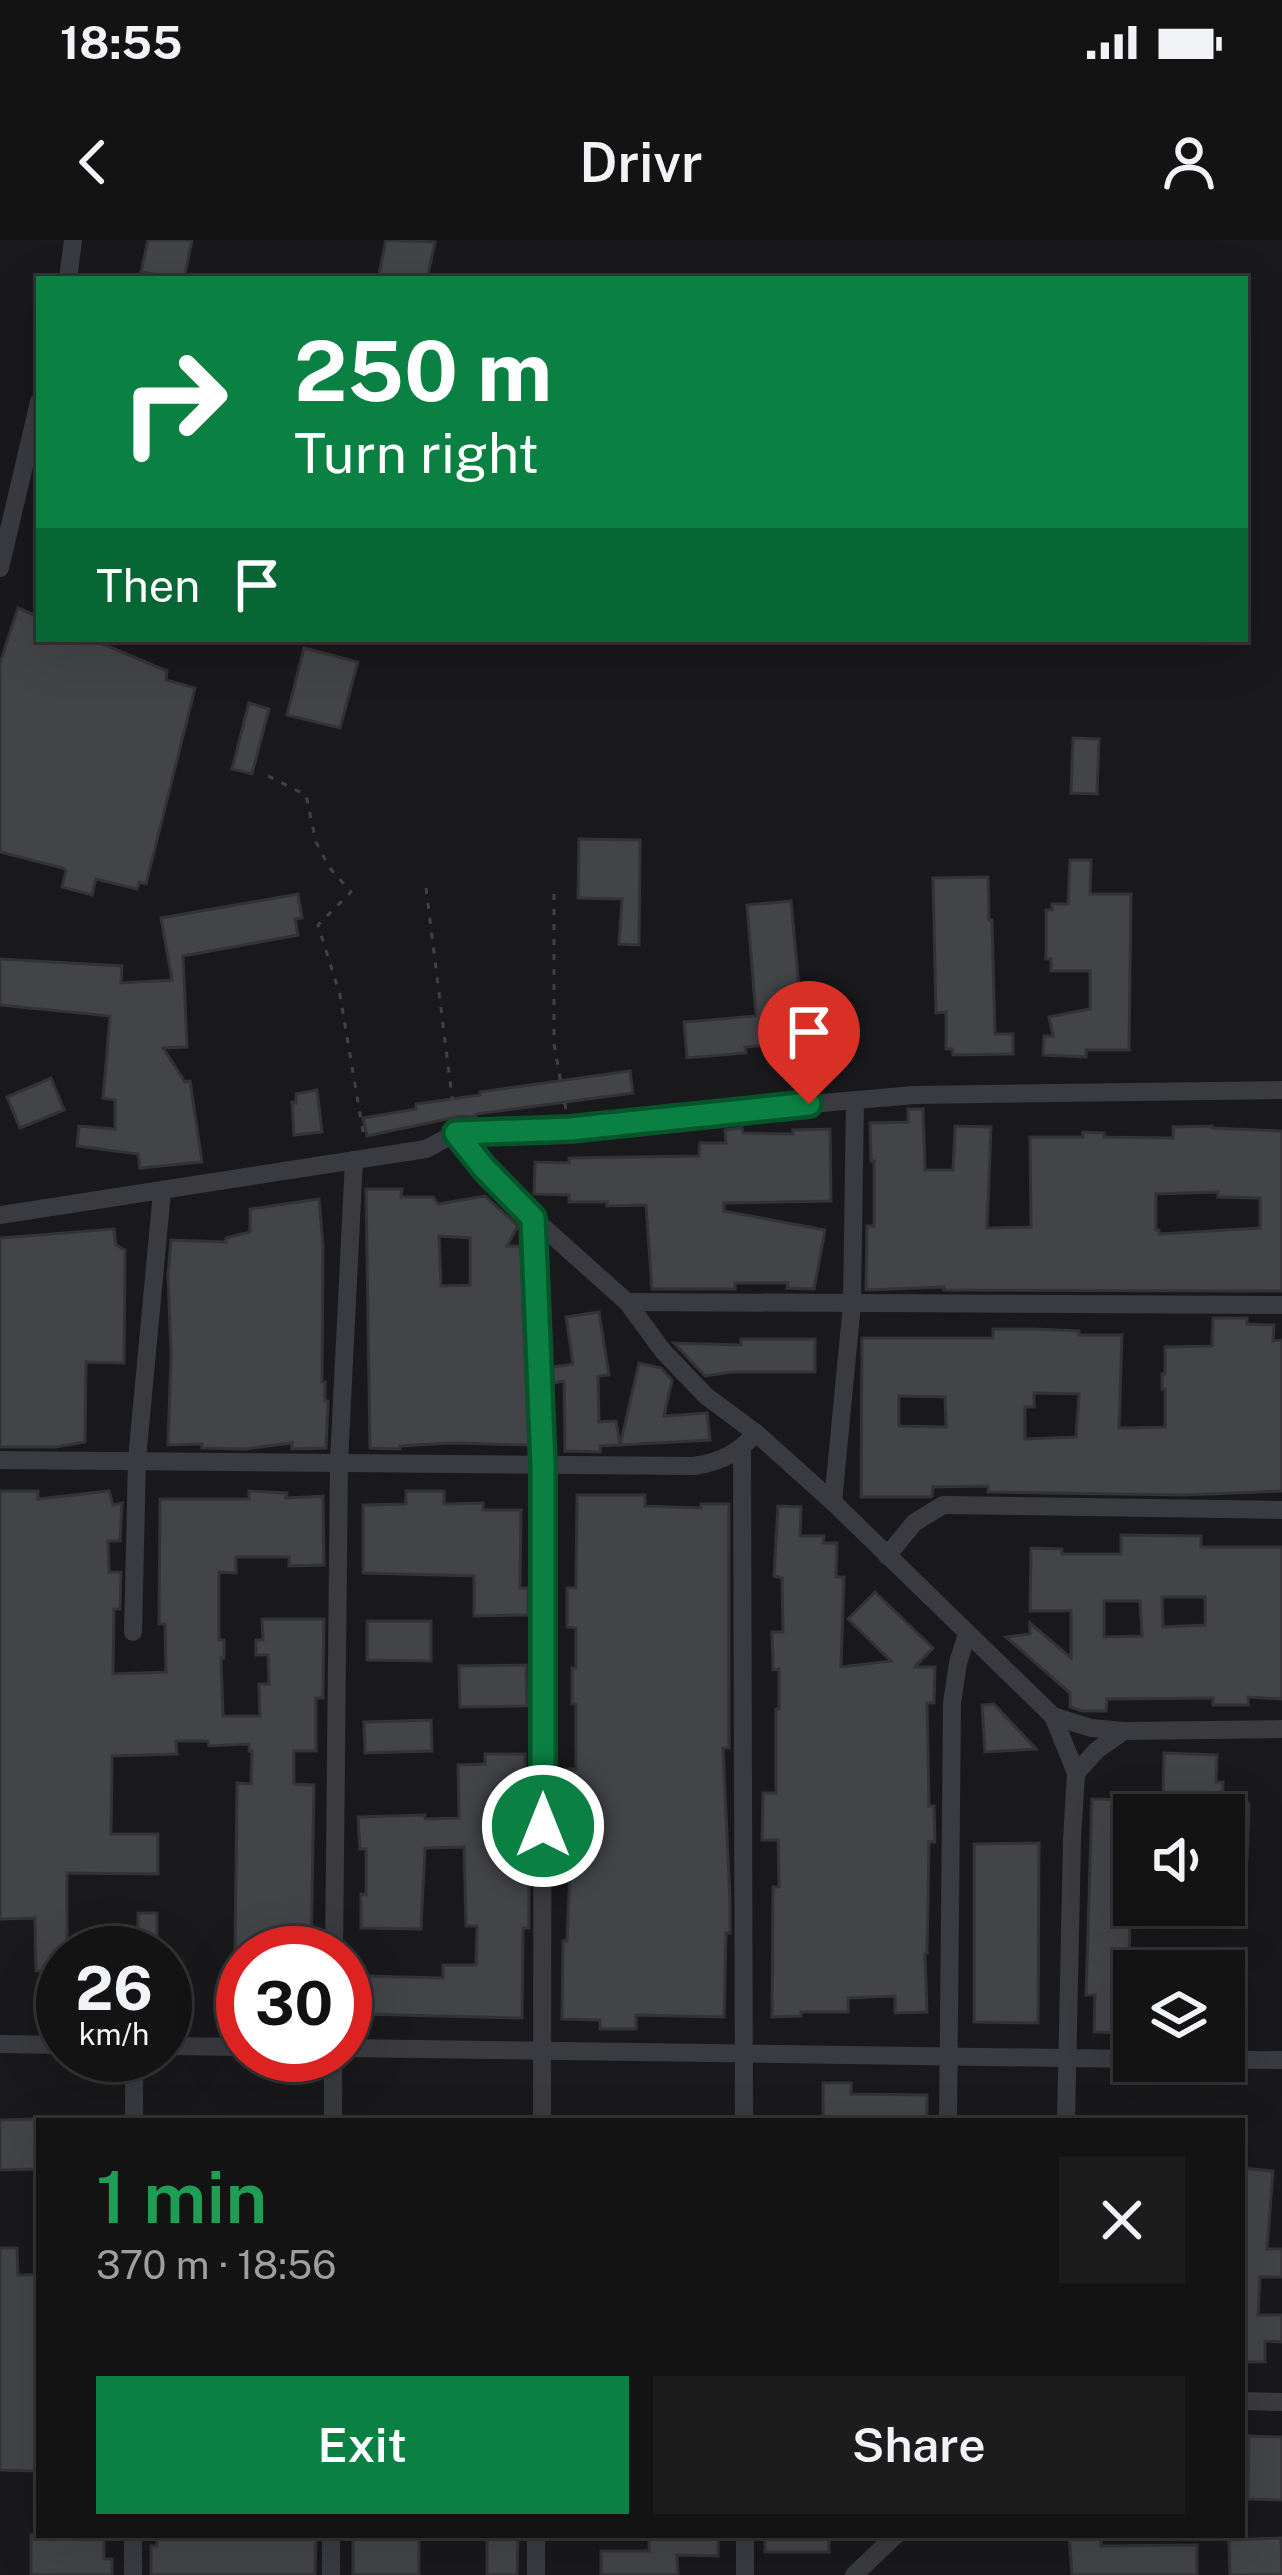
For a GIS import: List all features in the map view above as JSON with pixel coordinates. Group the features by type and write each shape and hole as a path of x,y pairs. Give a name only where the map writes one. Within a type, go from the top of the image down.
{"street":[{"path":"68,276 73,240"},
{"path":"0,568 36,415"},
{"path":"0,1215 426,1149 456,1133 570,1129 718,1112 959,1094 1282,1090"},
{"path":"833,1502 852,1304 855,1100"},
{"path":"456,1133 533,1218 627,1302 663,1351 706,1396 756,1433 833,1502 1054,1716 1090,1728 1124,1731 1282,1730"},
{"path":"334,1926 339,1462 361,1159"},
{"path":"133,1632 137,1459 162,1192"},
{"path":"533,1218 543,1467 542,2118"},
{"path":"627,1302 1282,1305"},
{"path":"0,1460 694,1466 717,1463 742,1449 756,1433"},
{"path":"742,1449 744,2118"},
{"path":"887,1556 914,1522 943,1505 1282,1510"},
{"path":"948,2118 952,1703 967,1634"},
{"path":"1054,1716 1076,1773 1066,2118"},
{"path":"1076,1773 1124,1731"},
{"path":"0,2044 36,2044"},
{"path":"372,2048 1113,2059"},
{"path":"1245,2060 1282,2060"},
{"path":"134,2082 134,2118"},
{"path":"333,2082 333,2118"},
{"path":"1245,2401 1282,2402"},
{"path":"134,2538 134,2575"},
{"path":"331,2538 331,2575"},
{"path":"536,2538 536,2575"},
{"path":"745,2538 746,2575"},
{"path":"854,2575 893,2538"}],"path":[{"path":"268,776 307,795 316,842 329,867 351,892 318,925 340,995 361,1159"},
{"path":"426,888 456,1133"},
{"path":"554,895 554,1044 570,1129"}],"building":[{"path":"148,240 192,240 185,276 141,272"},
{"path":"386,240 435,242 428,276 379,276"},
{"path":"18,608 36,616 36,642 98,642 167,671 166,680 195,688 146,884 139,882 137,889 96,879 92,895 62,887 63,868 0,852 0,663"},
{"path":"304,648 358,662 340,728 287,715"},
{"path":"249,703 269,709 252,774 232,769"},
{"path":"1073,738 1099,739 1097,794 1071,793"},
{"path":"579,839 640,840 639,945 619,944 622,899 578,898"},
{"path":"1070,860 1091,860 1090,894 1131,894 1129,1050 1086,1050 1086,1057 1043,1055 1044,1036 1053,1036 1049,1017 1090,1009 1090,971 1051,971 1051,959 1046,959 1046,910 1052,910 1052,904 1068,904"},
{"path":"988,877 995,1034 1013,1034 1013,1054 953,1055 952,1049 946,1049 946,1012 936,1013 933,878"},
{"path":"298,894 302,918 295,919 298,935 183,956 187,1047 163,1048 185,1082 190,1081 202,1162 140,1168 138,1154 77,1146 79,1126 115,1129 115,1100 103,1098 110,1016 0,1005 0,959 122,966 121,983 172,980 161,918"},
{"path":"791,901 804,1042 687,1058 684,1022 756,1016 747,905"},
{"path":"630,1071 633,1093 461,1116 367,1136 363,1118 480,1092"},
{"path":"51,1078 64,1110 20,1128 7,1097"},
{"path":"317,1090 322,1132 294,1135 292,1102 296,1103 296,1094"},
{"path":"908,1109 923,1109 925,1170 953,1170 955,1126 991,1127 987,1228 1031,1227 1030,1137 1083,1137 1083,1132 1173,1138 1173,1127 1212,1126 1282,1131 1282,1291 866,1290 867,1226 874,1226 870,1123 908,1122","holes":["1218,1192 1218,1197 1260,1198 1260,1228 1159,1234 1156,1230 1156,1194"]},
{"path":"742,1128 743,1133 793,1134 793,1130 830,1129 831,1201 724,1203 724,1211 825,1230 814,1289 787,1288 788,1283 735,1283 735,1289 652,1289 646,1205 607,1206 607,1202 569,1202 569,1195 534,1194 535,1162 699,1156 700,1143 726,1143 725,1130"},
{"path":"366,1189 402,1189 401,1197 433,1197 438,1204 485,1196 518,1226 507,1246 521,1246 529,1445 370,1448","holes":["439,1236 470,1238 470,1285 441,1286"]},
{"path":"319,1199 326,1448 292,1449 292,1443 245,1449 168,1445 171,1240 226,1242 226,1238 250,1232 250,1209"},
{"path":"114,1229 116,1245 125,1250 124,1363 86,1362 85,1442 0,1447 0,1238"},
{"path":"599,1312 609,1375 598,1376 599,1422 616,1421 620,1445 600,1446 600,1452 565,1451 564,1381 553,1383 553,1367 573,1364 566,1317"},
{"path":"1213,1318 1247,1318 1247,1324 1274,1325 1273,1341 1282,1340 1282,1491 1183,1495 988,1492 988,1486 933,1487 930,1497 861,1497 862,1338 993,1338 993,1329 1122,1335 1119,1428 1165,1427 1165,1347 1212,1346","holes":["1034,1393 1079,1394 1076,1437 1025,1439 1025,1407 1034,1407","899,1396 945,1397 946,1427 899,1426"]},
{"path":"741,1339 815,1339 815,1372 705,1376 674,1343 741,1345"},
{"path":"639,1363 661,1368 672,1380 664,1416 707,1413 710,1440 620,1445"},
{"path":"0,1491 38,1491 38,1499 109,1491 113,1505 122,1503 120,1541 108,1541 109,1572 121,1572 120,1609 114,1609 113,1674 166,1672 165,1624 159,1624 160,1499 249,1499 249,1491 287,1493 286,1498 323,1496 324,1565 289,1566 289,1557 236,1557 236,1573 219,1572 223,1716 260,1716 259,1684 269,1684 268,1655 256,1655 256,1640 263,1640 262,1619 324,1619 323,1698 316,1698 316,1751 294,1751 294,1784 314,1785 311,1926 235,1926 237,1783 251,1784 252,1751 249,1744 209,1746 208,1741 176,1741 177,1754 112,1756 111,1834 158,1834 158,1874 67,1873 67,1926 36,1926 36,1971 35,1918 0,1919"},
{"path":"406,1491 444,1491 444,1504 483,1503 483,1510 521,1510 520,1588 528,1588 528,1615 474,1616 474,1576 363,1573 363,1505 406,1504"},
{"path":"577,1495 645,1495 645,1506 729,1504 729,1748 723,1748 730,1933 726,1933 724,2017 636,2015 636,2029 600,2029 600,2020 562,2019 571,1845 566,1846 566,1769 576,1769 572,1668 576,1668 576,1628 567,1627 567,1588 576,1588"},
{"path":"778,1506 801,1507 800,1536 824,1536 823,1543 837,1543 836,1577 844,1577 841,1667 891,1661 848,1619 875,1592 933,1648 915,1667 935,1667 934,1703 927,1703 929,1806 934,1806 935,1842 929,1842 927,2012 895,2013 895,1996 848,1998 848,2012 772,2017 778,1840 762,1840 763,1793 776,1793 779,1669 773,1670 772,1632 783,1632 782,1578 774,1576"},
{"path":"1121,1535 1201,1536 1201,1547 1282,1547 1282,1699 1248,1697 1248,1705 1213,1705 1213,1698 1107,1699 1106,1711 1070,1707 1070,1693 1006,1637 1030,1634 1030,1623 1071,1658 1071,1611 1030,1611 1031,1548 1062,1549 1062,1554 1121,1554","holes":["1162,1597 1205,1597 1205,1625 1163,1627","1104,1601 1140,1601 1142,1636 1104,1637"]},
{"path":"367,1621 431,1621 431,1661 367,1660"},
{"path":"526,1665 527,1706 460,1707 459,1666"},
{"path":"994,1704 1036,1749 985,1752 982,1705"},
{"path":"431,1720 432,1751 365,1753 364,1722"},
{"path":"1164,1753 1217,1755 1216,1782 1223,1782 1223,1794 1163,1794"},
{"path":"485,1754 525,1754 526,1800 515,1800 516,1849 524,1849 523,1866 529,1866 522,2018 372,2014 372,1976 443,1978 443,1965 476,1965 477,1926 466,1926 464,1847 425,1848 421,1929 361,1926 366,1849 360,1849 358,1817 459,1818 458,1765 485,1764"},
{"path":"1092,1799 1113,1800 1113,1926 1130,1926 1129,1950 1113,1950 1113,2032 1094,2032 1095,1995 1086,1995"},
{"path":"1245,1804 1249,1804 1245,1858"},
{"path":"1039,1843 1038,2023 974,2022 974,1844"},
{"path":"138,1913 157,1913 157,1926 138,1926"},
{"path":"823,2083 851,2083 851,2094 927,2095 927,2118 823,2118"},
{"path":"36,2119 36,2169 0,2170 0,2120"},
{"path":"1245,2168 1273,2171 1267,2249 1282,2249 1282,2277 1260,2277 1258,2315 1282,2315 1282,2342 1265,2341 1265,2362 1246,2362"},
{"path":"0,2248 17,2248 18,2275 36,2275 36,2471 0,2470"},
{"path":"1249,2436 1282,2437 1282,2500 1248,2499"},
{"path":"31,2535 104,2538 104,2559 112,2559 112,2575 31,2575"},
{"path":"157,2538 316,2538 315,2575 151,2575 151,2546 157,2546"},
{"path":"353,2538 419,2538 419,2575 353,2575"},
{"path":"487,2538 518,2538 517,2575 487,2575"},
{"path":"649,2538 718,2538 718,2556 677,2555 678,2575 601,2575 601,2551 649,2551"},
{"path":"765,2538 829,2538 829,2552 765,2552"},
{"path":"1069,2538 1101,2538 1101,2546 1197,2545 1197,2575 1072,2575"},
{"path":"1281,2538 1282,2575 1230,2575 1229,2540"}],"route":[{"path":"543,1826 543,1467 533,1218 456,1133 570,1129 809,1104"}]}
